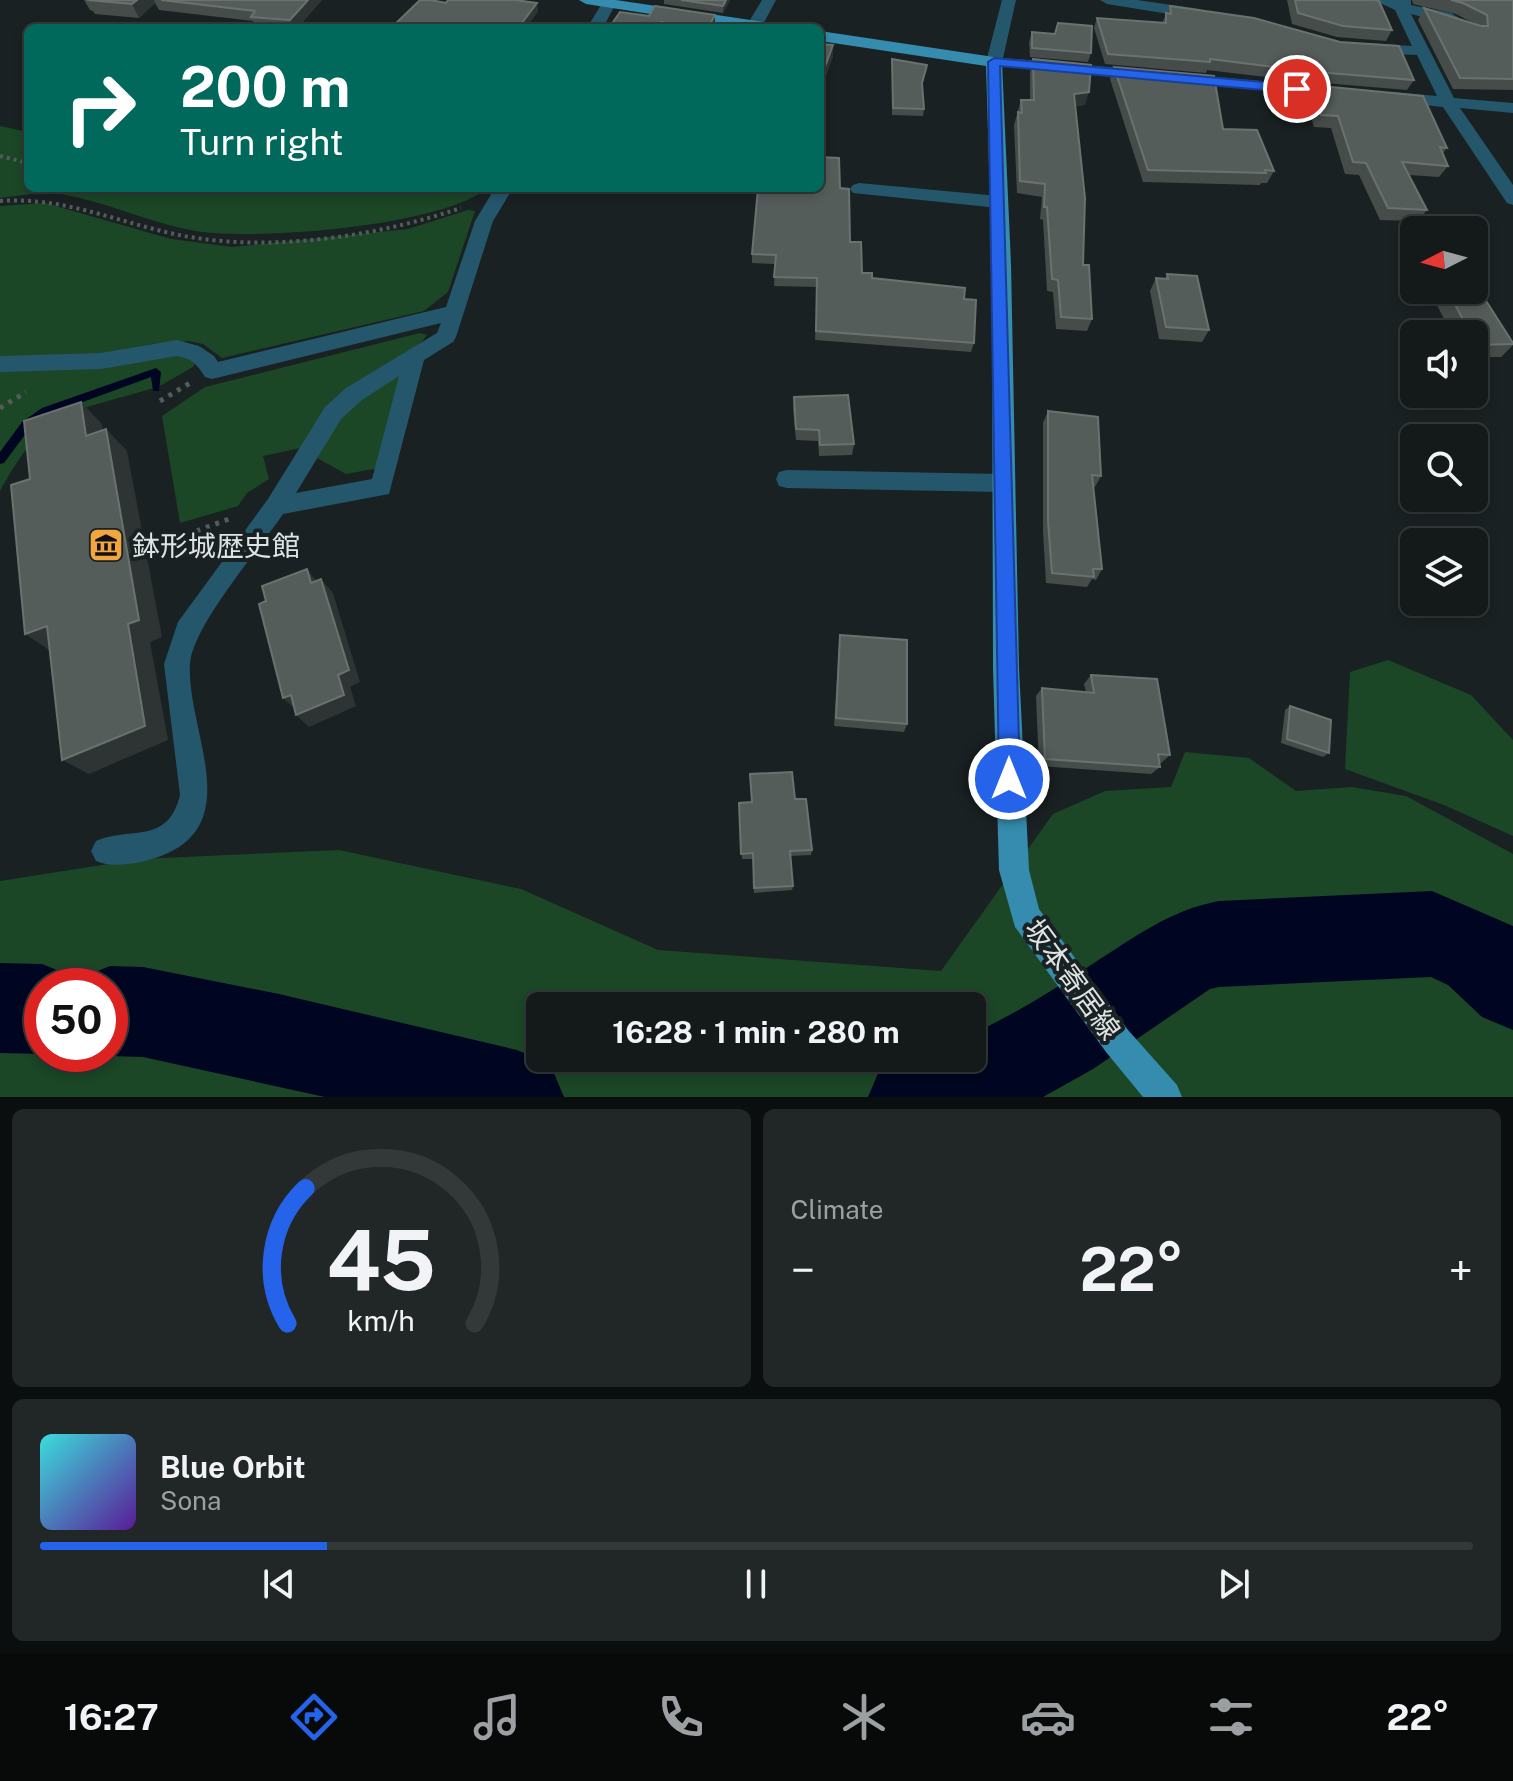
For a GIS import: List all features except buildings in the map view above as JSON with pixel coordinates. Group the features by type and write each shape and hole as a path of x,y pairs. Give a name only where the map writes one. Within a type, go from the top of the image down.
{"main road":[{"path":"586,0 744,24"},
{"path":"824,37 994,62"},
{"name":"坂本寄居線","path":"994,62 999,202 1001,483 1009,805 1014,870 1026,916 1117,1041 1165,1097"}],"street":[{"path":"764,24 769,0"},
{"path":"1009,0 994,62 1513,108"},
{"path":"1107,0 1222,17"},
{"path":"1381,0 1443,15 1473,32"},
{"path":"597,24 609,3"},
{"path":"1363,5 1403,6"},
{"path":"1403,6 1448,102 1513,199"},
{"path":"1350,46 1422,51"},
{"path":"859,189 999,202"},
{"path":"106,851 149,846 170,838 188,821 194,795 177,664 187,630 276,506 333,413 354,394 446,337 484,221 501,192"},
{"path":"0,364 101,361 177,348 192,351 207,361 212,371 455,312"},
{"path":"276,506 381,487 415,356"},
{"path":"787,479 1001,483"}],"path":[{"path":"0,156 24,162"},
{"path":"0,201 54,200 197,238 240,241 417,223 499,192"},
{"path":"159,545 235,517"}],"green space":[{"path":"0,126 24,131 24,192 480,192 465,201 432,212 391,221 347,228 260,234 196,231 61,194 38,193 0,198"},
{"path":"45,203 171,239 232,247 408,229 468,210 475,211 448,292 424,311 222,358 203,344 189,341 152,344 104,355 0,359 0,206"},
{"path":"420,333 427,335 420,344 301,448 263,456 269,479 247,493 238,506 180,523 162,416 205,387"},
{"path":"182,354 195,363 193,367 158,387 65,413 55,420 28,448 0,491 0,371"},
{"path":"401,371 379,468 346,474 317,458 338,421 352,406"},
{"path":"1388,660 1471,695 1513,740 1513,836 1444,805 1345,769 1350,672"},
{"path":"1185,752 1249,758 1296,791 1352,787 1406,796 1513,854 1513,1097 0,1097 0,881 140,859 339,850 521,889 658,950 941,971 1053,814 1105,791 1171,787"}],"waterway":[{"path":"0,460 26,425 46,411 156,372 156,388"},
{"path":"915,1097 989,1075 1025,1057 1095,1015 1193,949 1219,944 1432,934 1479,954 1513,986"},
{"path":"0,1008 24,1009"},
{"path":"128,1012 279,1040 517,1097"}],"place":[{"name":"鉢形城歴史館","path":"106,545"}],"route":[{"path":"1009,779 1001,483 1000,233 994,62 1297,89"}]}
